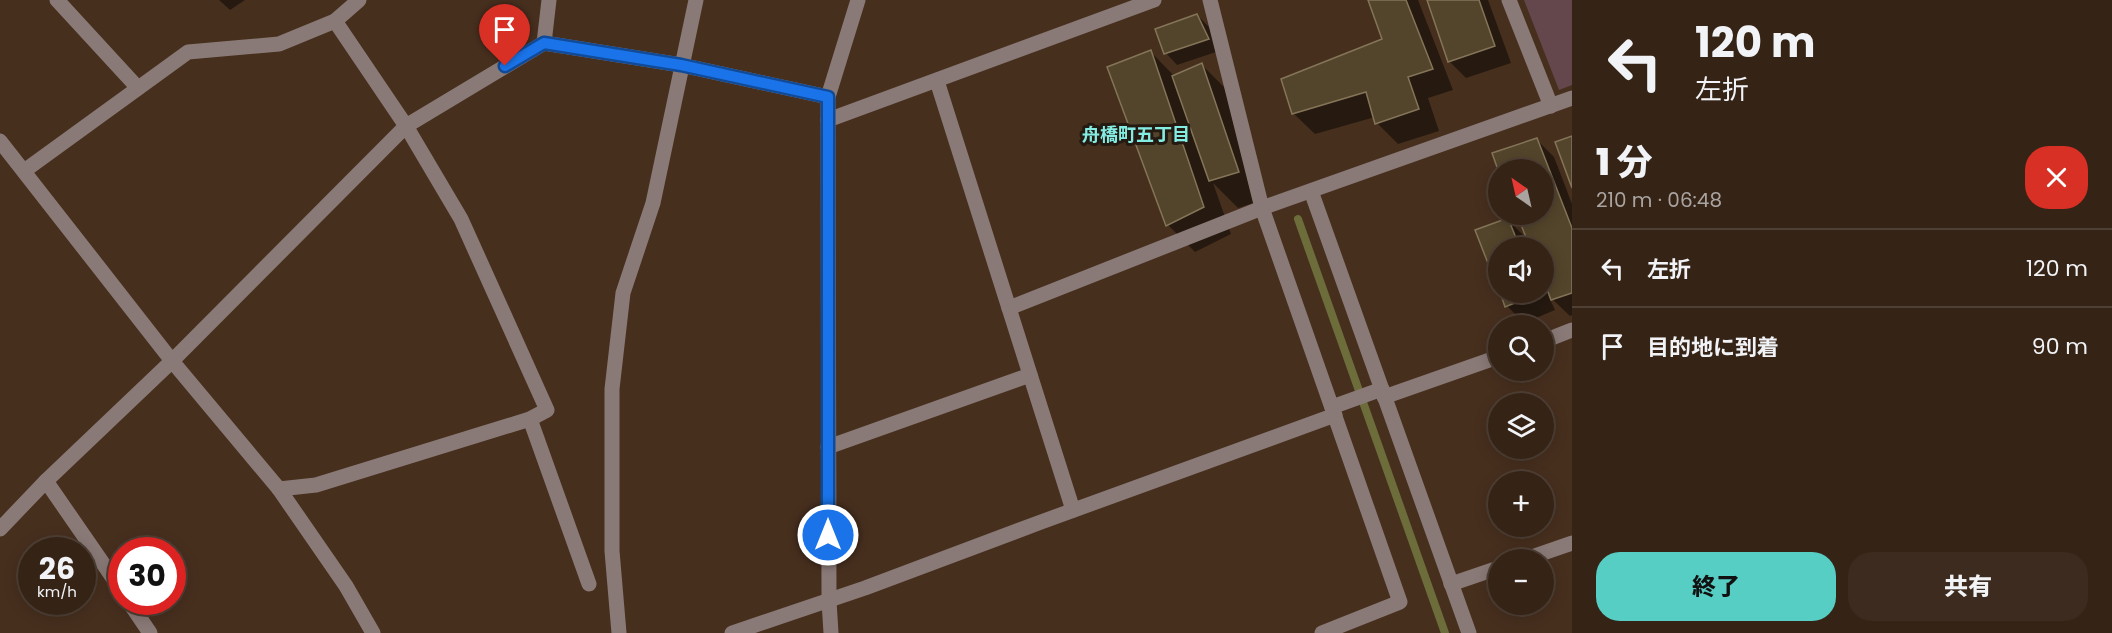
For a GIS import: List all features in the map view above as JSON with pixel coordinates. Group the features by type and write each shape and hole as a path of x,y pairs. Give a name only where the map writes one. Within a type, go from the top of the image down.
{"street":[{"path":"57,0 138,88"},
{"path":"24,171 188,52 279,44 335,21 359,0"},
{"path":"544,43 549,0"},
{"path":"619,633 612,551 612,389 623,293 653,203 696,0"},
{"path":"831,633 828,447 828,97 858,0"},
{"path":"828,120 1154,0"},
{"path":"1210,0 1262,208 1336,408 1400,602 1322,633"},
{"path":"1509,0 1551,106"},
{"path":"279,489 316,485 530,419 547,411 461,219 406,126 335,21"},
{"path":"0,529 46,481 172,361 406,126 544,43 681,65 828,97"},
{"path":"937,81 1073,510"},
{"path":"1009,308 1262,208 1572,98"},
{"path":"0,141 172,361 279,489 346,586 373,633"},
{"path":"1311,191 1380,393 1469,633"},
{"path":"1554,336 1572,330"},
{"path":"732,633 829,601 1336,408 1488,360"},
{"path":"828,447 1030,375"},
{"path":"530,419 589,584"},
{"path":"46,481 108,571"},
{"path":"1554,549 1572,543"},
{"path":"1451,584 1488,571"},
{"path":"138,615 150,633"}],"shaded area":[{"path":"1524,0 1572,0 1572,85 1559,90"}],"building":[{"path":"1368,0 1406,0 1433,69 1408,77 1419,109 1375,124 1366,92 1292,114 1281,79 1382,39"},
{"path":"1427,0 1479,0 1495,46 1448,62"},
{"path":"1197,14 1209,39 1164,54 1155,29"},
{"path":"1151,50 1204,207 1166,226 1107,67"},
{"path":"1202,63 1239,172 1209,181 1172,76"},
{"path":"1572,136 1572,188 1555,142"},
{"path":"1537,138 1545,159 1494,159 1492,153"},
{"path":"1554,182 1572,228 1572,293 1554,299 1554,237 1526,237 1521,225 1554,225"},
{"path":"1489,225 1511,225 1516,237 1488,237 1488,263 1475,230"}],"waterway":[{"path":"1298,219 1445,633"}],"district":[{"name":"舟橋町五丁目","path":"1136,134"}],"route":[{"path":"505,66 544,43 681,65 828,97 828,535"}]}
